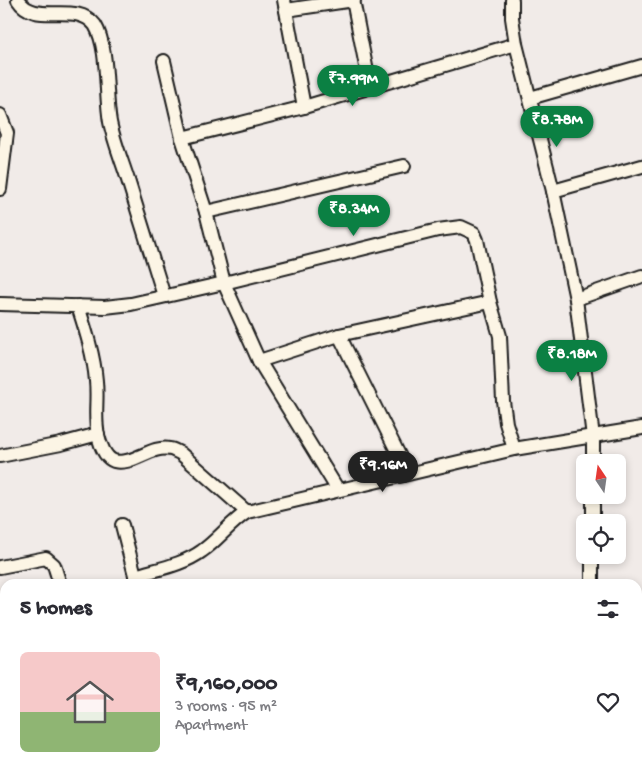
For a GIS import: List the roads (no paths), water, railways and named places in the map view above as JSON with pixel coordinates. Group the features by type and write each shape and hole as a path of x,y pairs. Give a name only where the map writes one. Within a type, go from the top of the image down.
{"street":[{"path":"18,0 22,6 30,11 65,9 75,11 89,18 95,25 103,50 110,124 164,296"},
{"path":"304,107 285,5 354,0 370,87"},
{"path":"512,0 512,18 516,44 553,191 576,299 593,437 593,454"},
{"path":"182,138 304,107 516,44"},
{"path":"164,61 182,138 206,212 224,283 259,361 338,490"},
{"path":"530,98 642,66"},
{"path":"0,115 7,133 0,189"},
{"path":"206,212 404,166"},
{"path":"553,191 642,166"},
{"path":"0,304 105,307 224,283 421,234 461,227 474,233 477,240 490,302 500,336 503,402 506,423 514,449"},
{"path":"576,299 642,276"},
{"path":"259,361 339,335 490,302"},
{"path":"78,306 91,351 96,382 98,434 105,452 113,460 121,462 170,448 180,453 246,512"},
{"path":"339,335 408,473"},
{"path":"138,579 202,551 246,512 514,449 642,428"},
{"path":"0,456 61,444 98,434"},
{"path":"122,525 136,579"},
{"path":"0,567 46,558 54,564 58,579"},
{"path":"592,564 592,579"}]}
